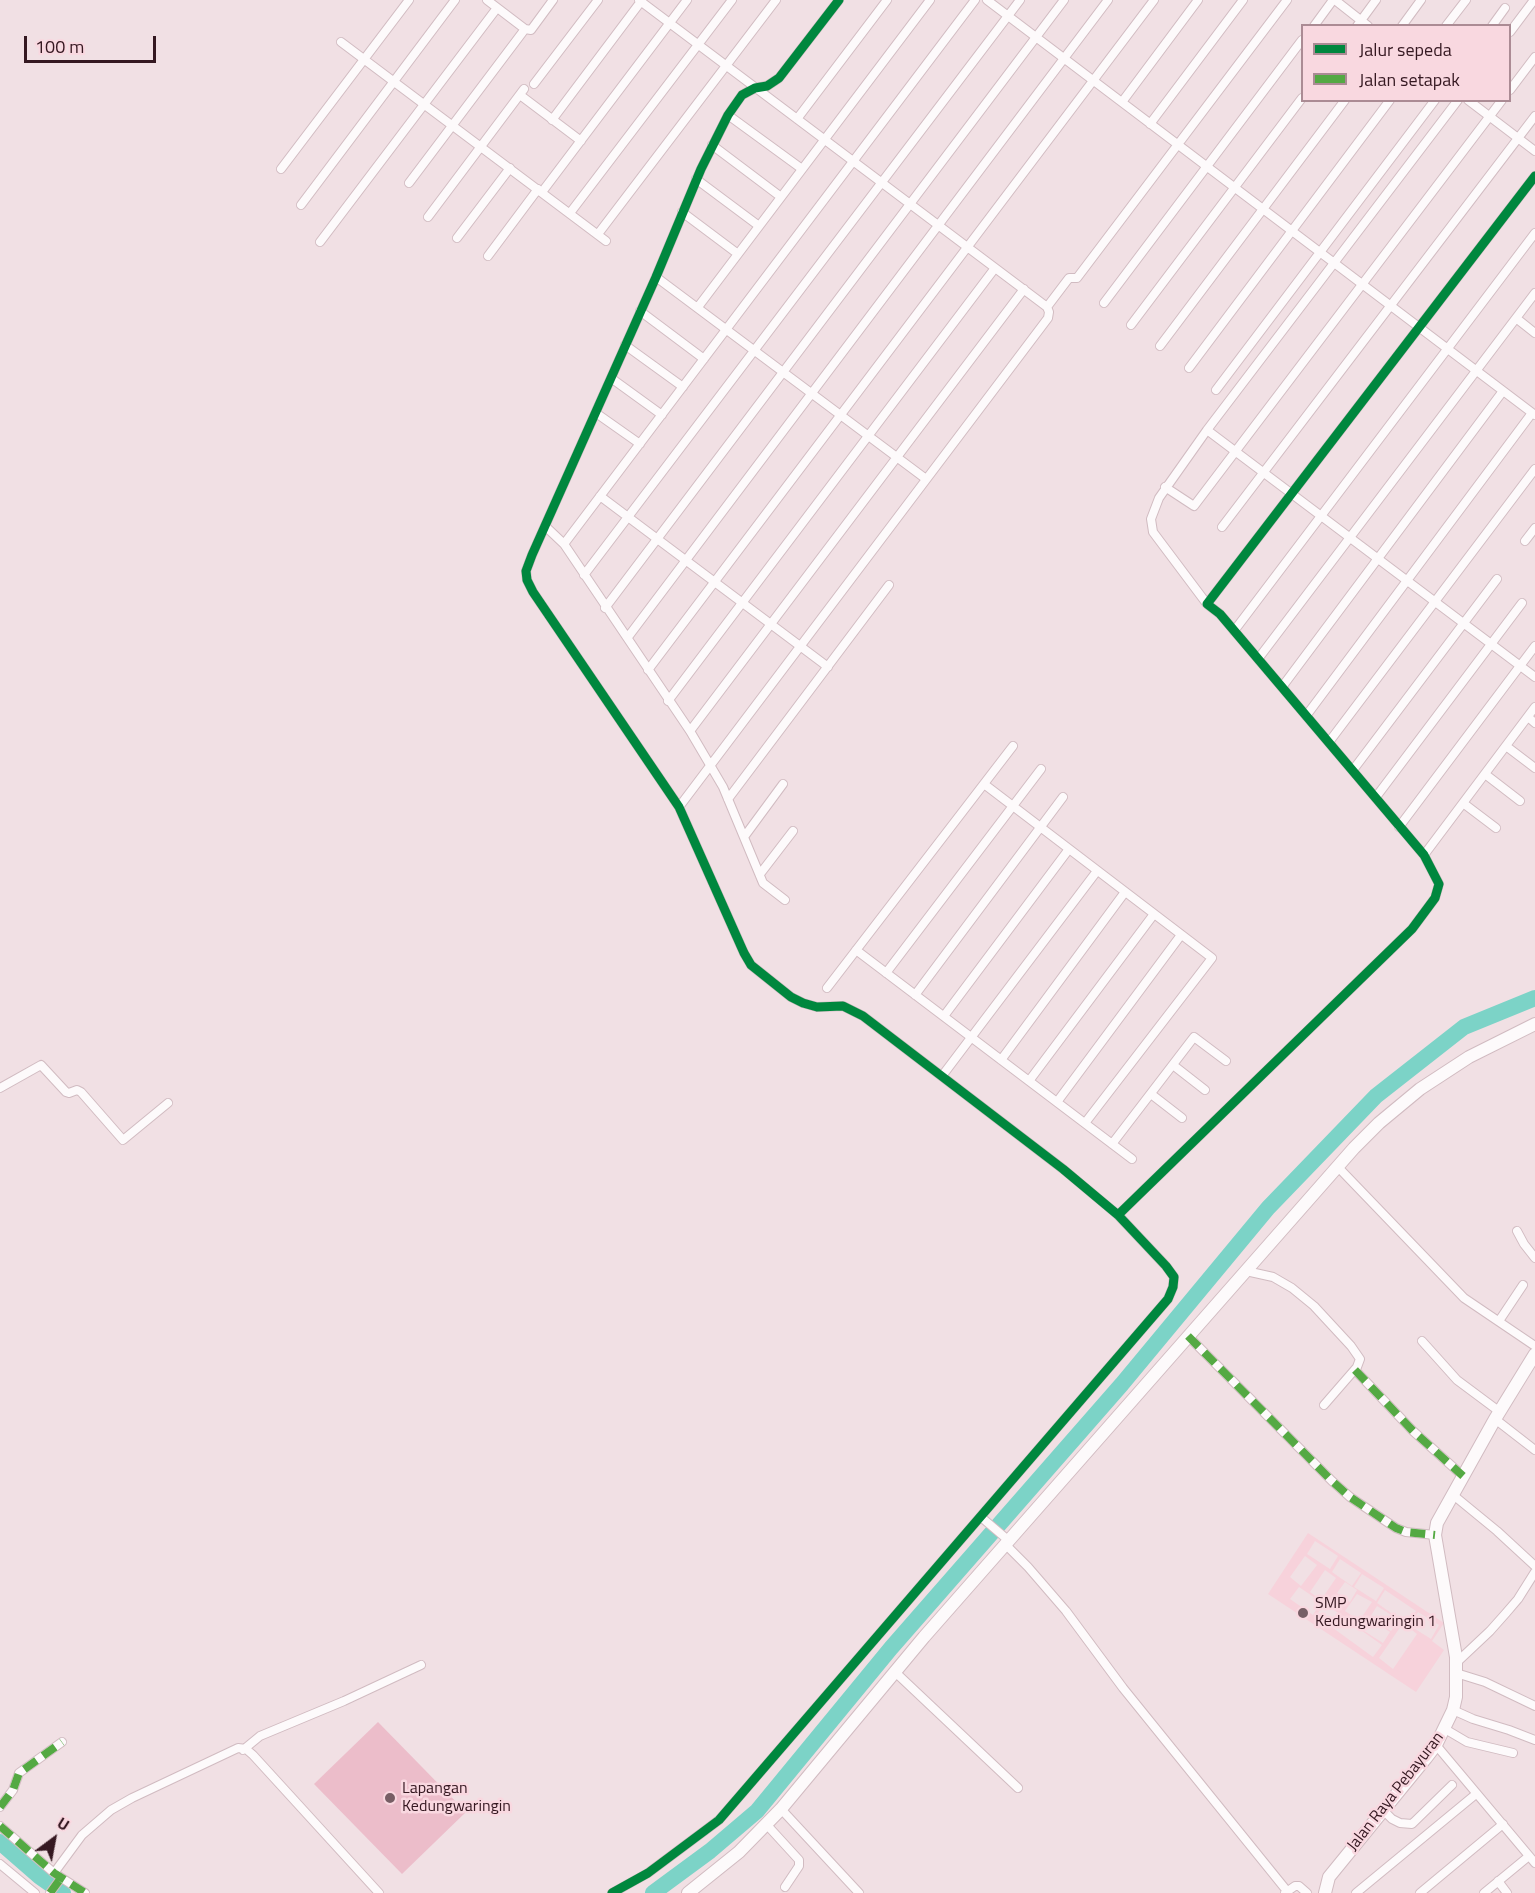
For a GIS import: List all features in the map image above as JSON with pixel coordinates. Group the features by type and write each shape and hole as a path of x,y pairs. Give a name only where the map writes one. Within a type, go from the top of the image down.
{"street":[{"path":"281,169 409,0"},
{"path":"301,205 455,0"},
{"path":"487,0 525,29 531,30 553,0"},
{"path":"534,84 598,0"},
{"path":"488,256 581,141 687,0"},
{"path":"570,213 732,0"},
{"path":"598,234 776,0"},
{"path":"612,1893 648,1873 720,1820 1167,1299 1173,1287 1174,1277 1166,1266 1118,1215 1063,1169 942,1076 851,1008 817,1007 803,1003 751,965 679,807 527,580 525,571 656,277 696,179 728,115 742,95 755,88 767,86 779,78 839,0"},
{"path":"797,119 887,0"},
{"path":"698,307 930,0"},
{"path":"564,544 975,0"},
{"path":"987,0 1534,414 1306,716"},
{"path":"584,575 1020,0"},
{"path":"605,608 1064,0"},
{"path":"627,637 1108,0"},
{"path":"648,670 1154,0"},
{"path":"1122,102 1198,0"},
{"path":"1150,124 1243,0"},
{"path":"1047,307 1069,278 1077,278 1287,0"},
{"path":"1316,24 1334,0 1362,24 1377,0"},
{"path":"1403,24 1421,0"},
{"path":"1448,24 1466,0"},
{"path":"1511,29 1534,0"},
{"path":"552,120 641,1 1024,289 1047,307 1049,312 1048,318 679,807"},
{"path":"320,242 497,8"},
{"path":"1493,24 1505,8"},
{"path":"409,183 525,29"},
{"path":"1104,303 1301,41"},
{"path":"341,42 606,241"},
{"path":"1511,87 1535,57"},
{"path":"429,217 522,92 552,120 581,141"},
{"path":"1131,326 1301,99"},
{"path":"1160,346 1344,102"},
{"path":"1189,368 1389,102"},
{"path":"1216,390 1433,102"},
{"path":"1118,1215 1412,929 1431,906 1439,884 1424,855 1376,797 1220,614 1207,604 1153,532 1151,519 1166,487 1207,430 1456,102"},
{"path":"1471,102 1535,151"},
{"path":"1166,487 1194,507 1500,102"},
{"path":"728,115 802,170"},
{"path":"1222,527 1535,116"},
{"path":"712,145 781,197"},
{"path":"457,238 510,168"},
{"path":"1207,604 1535,176"},
{"path":"696,179 759,226"},
{"path":"682,212 738,254"},
{"path":"1234,631 1535,233"},
{"path":"668,701 995,268"},
{"path":"656,277 926,479"},
{"path":"690,731 1024,289"},
{"path":"1258,659 1535,293"},
{"path":"640,311 704,359"},
{"path":"1516,318 1535,333"},
{"path":"625,345 683,387"},
{"path":"611,378 662,415"},
{"path":"1282,687 1503,391"},
{"path":"596,413 639,444"},
{"path":"1207,430 1535,676"},
{"path":"1329,742 1535,470"},
{"path":"600,496 828,668"},
{"path":"545,526 564,544 690,731 711,764 763,883 785,900"},
{"path":"1525,541 1535,528"},
{"path":"1353,770 1497,579"},
{"path":"728,800 889,585"},
{"path":"1376,797 1522,603"},
{"path":"1399,827 1535,646"},
{"path":"1424,855 1506,746 1531,720 1535,707"},
{"path":"827,988 1013,746"},
{"path":"1506,746 1535,768"},
{"path":"886,973 1041,769"},
{"path":"1485,774 1520,801"},
{"path":"744,837 783,784"},
{"path":"984,784 1212,958 1085,1124"},
{"path":"915,994 1063,797"},
{"path":"1463,803 1496,828"},
{"path":"760,874 793,831"},
{"path":"944,1016 1069,849"},
{"path":"942,1076 1097,871"},
{"path":"1001,1060 1125,892"},
{"path":"1029,1081 1154,914"},
{"path":"1057,1102 1181,935"},
{"path":"856,950 1132,1159"},
{"path":"688,1893 739,1852 782,1809 894,1671 1337,1166 1379,1123 1420,1089 1469,1057 1535,1024"},
{"path":"1112,1144 1194,1037 1226,1061"},
{"path":"0,1088 41,1065 66,1092 76,1090 81,1092 123,1140 168,1103"},
{"path":"1173,1065 1205,1090"},
{"path":"1150,1094 1182,1118"},
{"path":"1337,1166 1464,1298 1535,1346"},
{"path":"1517,1231 1535,1258"},
{"path":"1246,1271 1273,1277 1293,1288 1314,1306 1360,1359 1360,1364 1324,1405"},
{"path":"1499,1321 1523,1285"},
{"path":"1188,1336 1350,1497 1395,1528 1406,1532 1435,1535"},
{"path":"1422,1341 1457,1380 1535,1450"},
{"name":"Jalan Raya Pebayuran","path":"1325,1893 1329,1877 1436,1745 1453,1710 1456,1697 1456,1668 1435,1535 1437,1523 1462,1476 1535,1354"},
{"path":"1354,1370 1421,1439 1462,1476"},
{"path":"1452,1494 1535,1566"},
{"path":"981,1516 1007,1541 1066,1611 1123,1688 1286,1892 1299,1886 1307,1893"},
{"path":"1535,1572 1518,1599 1456,1668 1535,1706"},
{"path":"243,1750 260,1736 344,1701 421,1665"},
{"path":"894,1671 1017,1788"},
{"path":"1453,1710 1535,1740"},
{"path":"1444,1729 1467,1742 1513,1753"},
{"path":"0,1807 13,1790 19,1773 62,1742"},
{"path":"1436,1745 1532,1860 1498,1881 1484,1893"},
{"path":"50,1893 82,1835 120,1804 238,1748 246,1749 253,1755 379,1893"},
{"path":"1384,1810 1392,1819 1400,1823 1412,1824 1452,1785"},
{"path":"1356,1893 1476,1794"},
{"path":"782,1809 859,1893"},
{"path":"1420,1893 1503,1824"},
{"path":"767,1825 799,1860 800,1866 785,1887"},
{"path":"0,1826 58,1878 85,1893"},
{"path":"0,1864 35,1893"},
{"path":"1498,1881 1508,1893"}],"shaded area":[{"name":"SMP Kedungwaringin 1","path":"1308,1533 1444,1623 1432,1641 1444,1650 1416,1692 1268,1594","holes":["1315,1541 1338,1556 1330,1569 1307,1554","1305,1556 1317,1565 1301,1586 1290,1577","1340,1559 1361,1573 1352,1586 1332,1572","1325,1570 1336,1578 1321,1600 1310,1592","1362,1574 1384,1588 1376,1601 1354,1587","1345,1582 1357,1590 1350,1602 1337,1593","1299,1587 1321,1602 1313,1615 1290,1599","1385,1590 1416,1611 1407,1624 1377,1603","1357,1594 1372,1602 1357,1624 1352,1620 1354,1617 1345,1611","1324,1604 1340,1614 1331,1627 1316,1616","1377,1606 1399,1620 1391,1631 1370,1617","1418,1612 1439,1625 1431,1639 1409,1625","1341,1616 1382,1645 1373,1657 1333,1628","1369,1618 1390,1632 1383,1643 1361,1629","1403,1623 1417,1634 1393,1669 1379,1658"]},
{"name":"Lapangan Kedungwaringin","path":"378,1722 466,1812 402,1874 314,1784"}],"waterway":[{"path":"653,1893 710,1851 757,1811 891,1648 1122,1384 1268,1208 1376,1096 1464,1027 1535,998"},
{"path":"0,1842 40,1877 63,1893"}],"marked path":[{"path":"1188,1336 1350,1497 1396,1528 1406,1532 1435,1535"},
{"path":"1355,1370 1413,1431 1463,1476"},
{"path":"0,1807 13,1790 19,1773 62,1742"},
{"path":"0,1826 54,1873 85,1893"},
{"path":"50,1893 61,1878"}],"cycle path":[{"path":"612,1893 648,1873 719,1820 1168,1299 1173,1287 1174,1277 1166,1266 1118,1215 1063,1169 863,1016 843,1006 817,1007 803,1003 791,997 751,965 679,807 527,580 526,571 532,555 656,277 701,169 728,115 742,95 755,88 767,86 779,78 839,0"},
{"path":"1118,1215 1412,929 1435,898 1439,884 1424,855 1220,614 1207,604 1535,176"}],"place":[{"name":"SMP Kedungwaringin 1","path":"1303,1613"},
{"name":"Lapangan Kedungwaringin","path":"390,1798"}]}
